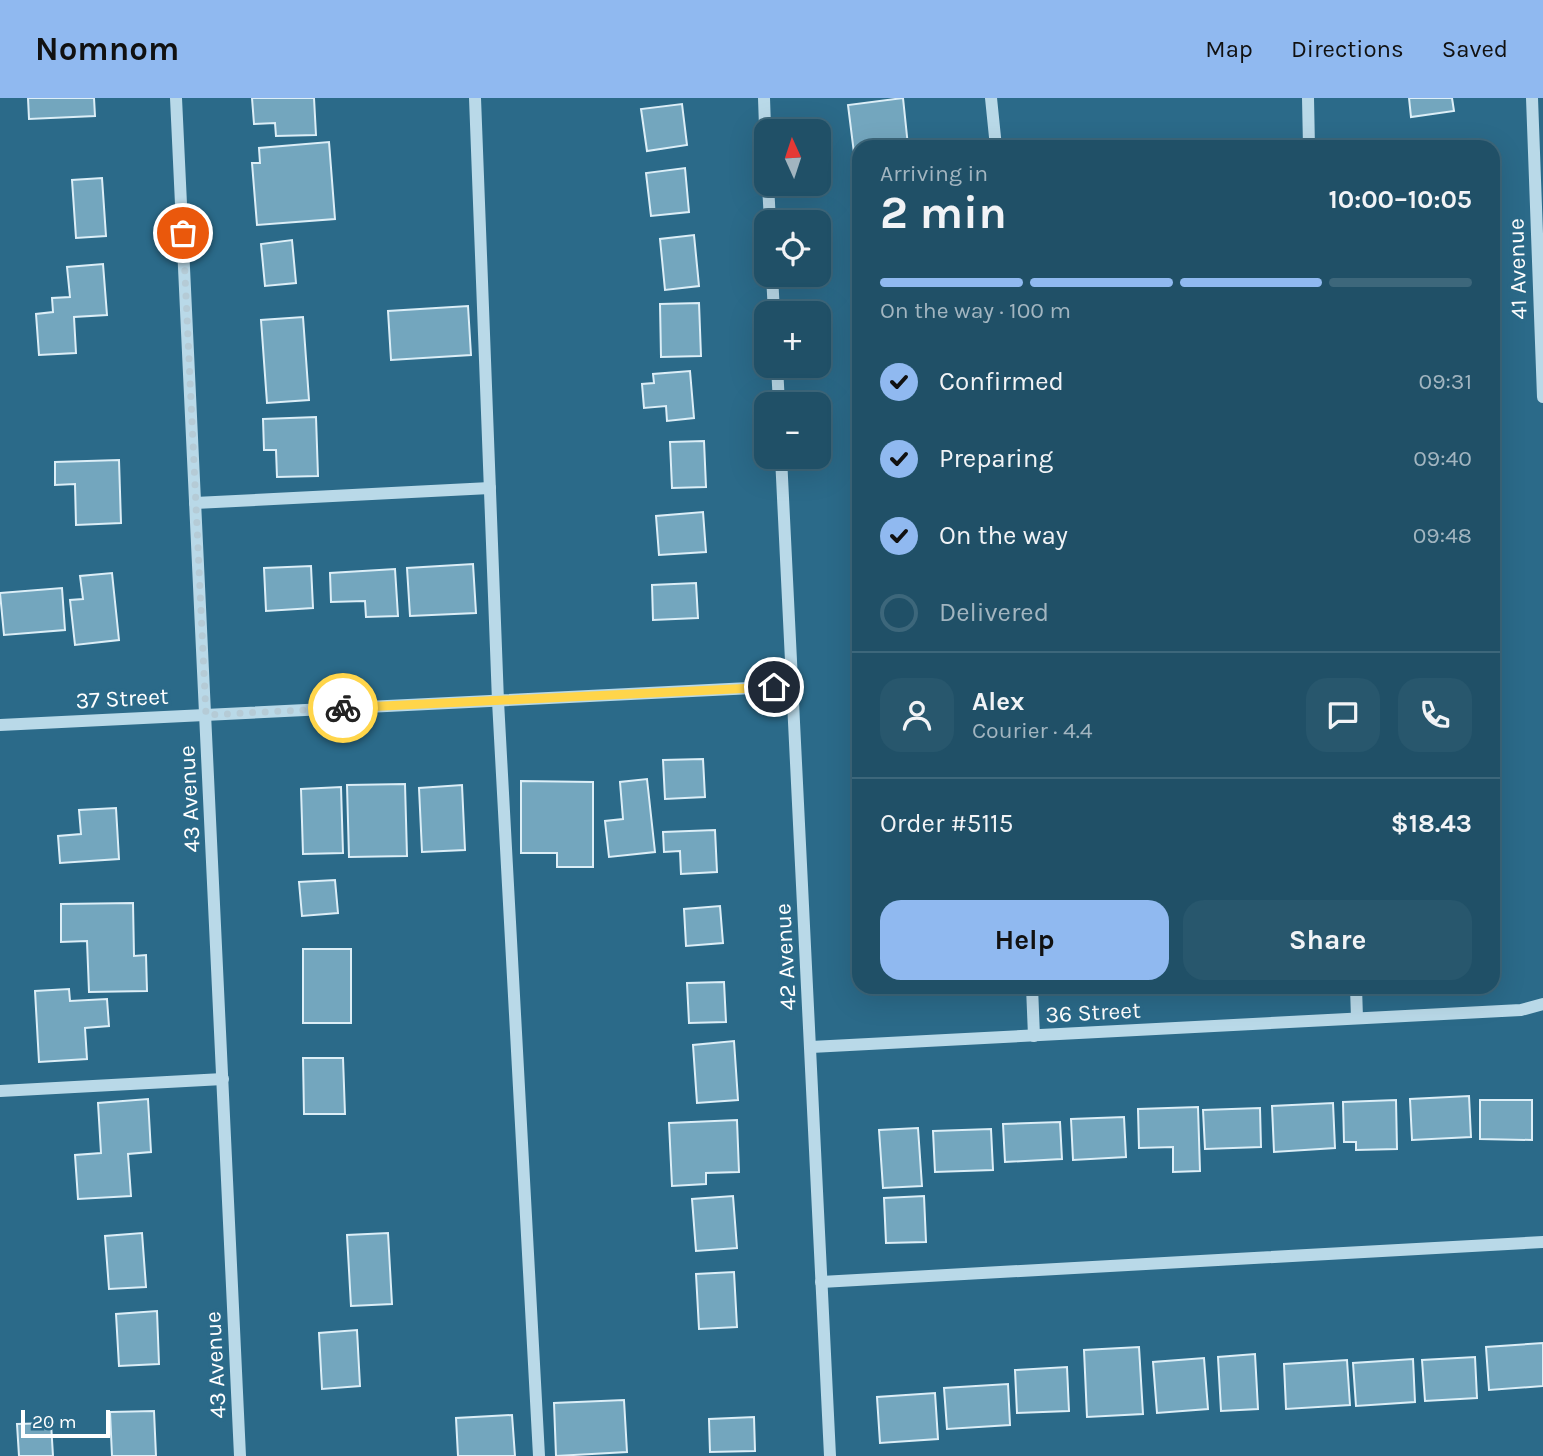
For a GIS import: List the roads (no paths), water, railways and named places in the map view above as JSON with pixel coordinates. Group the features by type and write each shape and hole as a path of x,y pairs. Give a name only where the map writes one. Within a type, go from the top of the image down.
{"street":[{"name":"43 Avenue","path":"176,98 240,1456"},
{"path":"475,98 498,701 539,1456"},
{"path":"764,98 765,119"},
{"path":"991,98 995,140"},
{"path":"1308,98 1309,140"},
{"name":"41 Avenue","path":"1532,98 1543,397"},
{"name":"42 Avenue","path":"782,469 830,1456"},
{"path":"195,503 489,488"},
{"name":"37 Street","path":"0,725 792,686"},
{"path":"1032,994 1034,1036"},
{"path":"1356,994 1357,1018"},
{"name":"36 Street","path":"811,1047 1521,1010 1543,1004"},
{"path":"0,1091 223,1079"},
{"path":"821,1282 1543,1242"}]}
